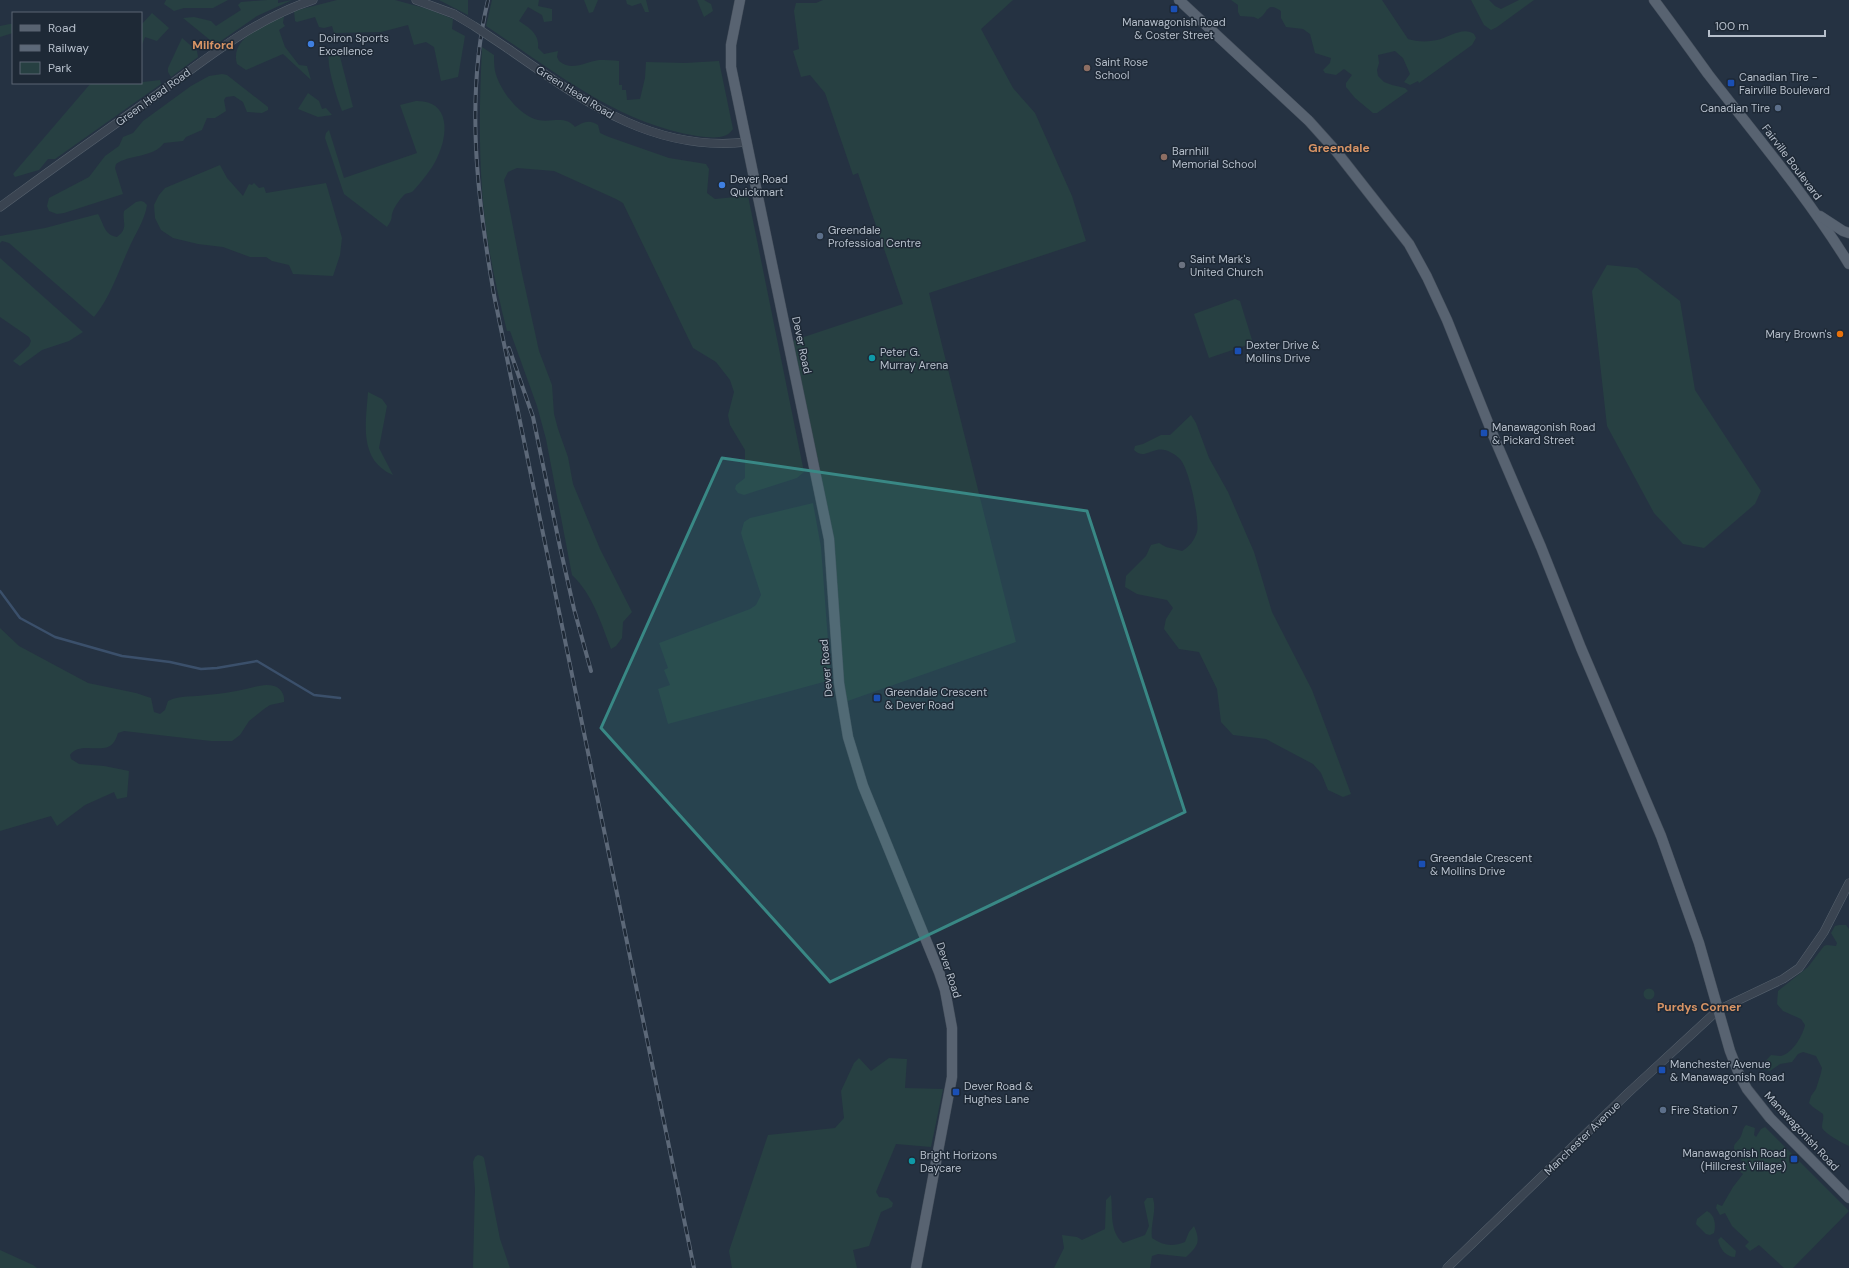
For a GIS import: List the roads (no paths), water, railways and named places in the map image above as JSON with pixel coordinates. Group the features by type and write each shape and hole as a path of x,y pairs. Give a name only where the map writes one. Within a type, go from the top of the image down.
{"main road":[{"name":"Dever Road","path":"740,0 730,53 733,79 829,539 839,684 848,737 863,786 939,972 945,990 952,1028 952,1077 916,1268"},
{"name":"Manawagonish Road","path":"1179,0 1308,121 1336,151 1409,244 1447,320 1482,409 1541,547 1581,648 1661,836 1698,943 1735,1064 1748,1089 1770,1118 1849,1198"},
{"name":"Fairville Boulevard","path":"1654,0 1708,74 1764,144 1815,213 1849,264"},
{"path":"1815,213 1843,231 1849,233"}],"street":[{"name":"Green Head Road","path":"0,207 213,53 266,19 290,8 313,0"},
{"name":"Green Head Road","path":"416,0 454,14 592,105 631,124 669,137 699,142 719,144 747,142"},
{"name":"Manchester Avenue","path":"1447,1268 1628,1093 1718,1010 1783,979 1799,968 1824,932 1849,883"}],"waterway":[{"path":"0,591 20,618 55,637 122,656 170,662 201,669 217,668 257,661 314,695 340,698"}],"railway":[{"path":"488,0 481,37 475,110 479,184 494,295 694,1268"},
{"path":"509,348 533,417 574,609 591,671"}],"place":[{"name":"Manawagonish Road & Coster Street","path":"1174,9"},
{"name":"Doiron Sports Excellence","path":"311,44"},
{"name":"Saint Rose School","path":"1087,68"},
{"name":"Canadian Tire - Fairville Boulevard","path":"1731,83"},
{"name":"Canadian Tire","path":"1778,108"},
{"name":"Barnhill Memorial School","path":"1164,157"},
{"name":"Dever Road Quickmart","path":"722,185"},
{"name":"Greendale Professioal Centre","path":"820,236"},
{"name":"Saint Mark's United Church","path":"1182,265"},
{"name":"Mary Brown's","path":"1840,334"},
{"name":"Dexter Drive & Mollins Drive","path":"1238,351"},
{"name":"Peter G. Murray Arena","path":"872,358"},
{"name":"Manawagonish Road & Pickard Street","path":"1484,433"},
{"name":"Greendale Crescent & Dever Road","path":"877,698"},
{"name":"Greendale Crescent & Mollins Drive","path":"1422,864"},
{"name":"Manchester Avenue & Manawagonish Road","path":"1662,1070"},
{"name":"Dever Road & Hughes Lane","path":"956,1092"},
{"name":"Fire Station 7","path":"1663,1110"},
{"name":"Manawagonish Road (Hillcrest Village)","path":"1794,1159"},
{"name":"Bright Horizons Daycare","path":"912,1161"}],"district":[{"name":"Milford","path":"213,45"},
{"name":"Greendale","path":"1339,148"},
{"name":"Purdys Corner","path":"1699,1007"}]}
